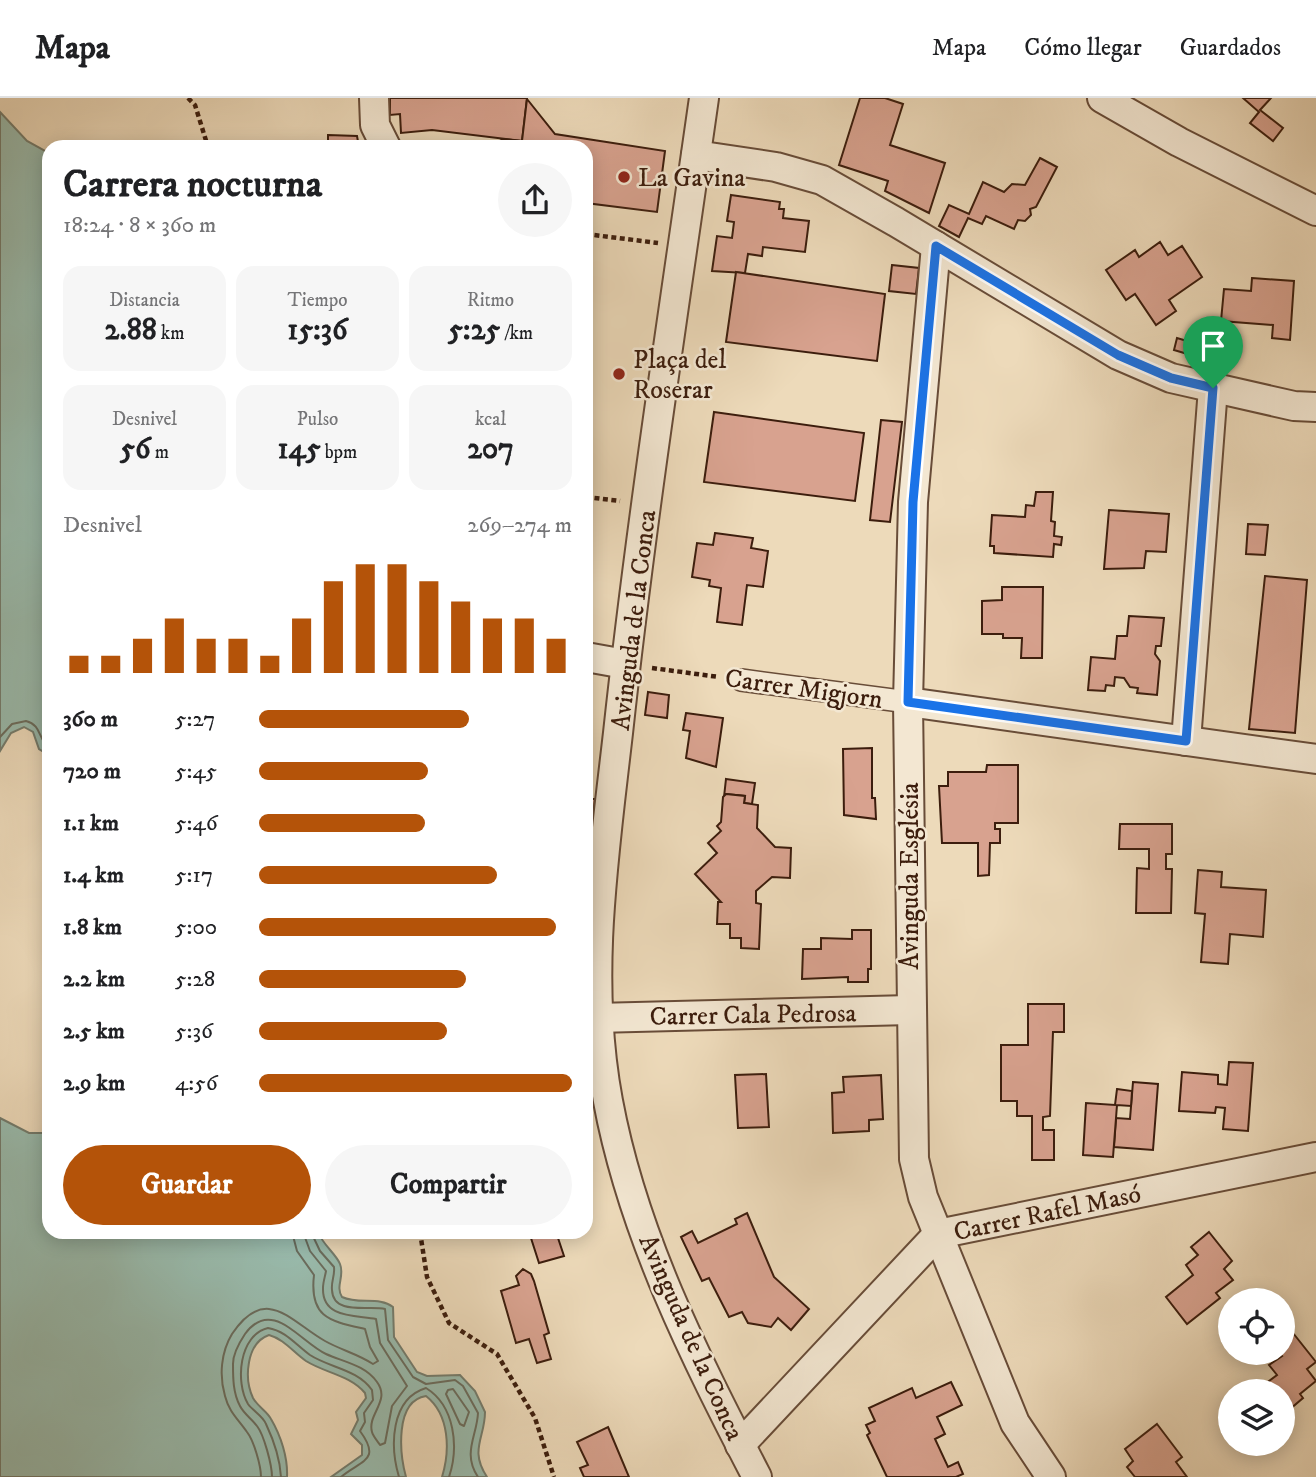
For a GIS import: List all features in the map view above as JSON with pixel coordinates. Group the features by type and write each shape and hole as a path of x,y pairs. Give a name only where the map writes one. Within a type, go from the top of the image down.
{"street":[{"path":"374,98 374,125 382,140"},
{"name":"Avinguda de la Conca","path":"704,98 625,664 596,953 596,1018 607,1100 625,1180 659,1276 757,1477"},
{"path":"1102,98 1179,142 1316,211"},
{"path":"696,155 776,166 822,180 1118,355 1171,378 1294,406 1316,407"},
{"name":"Avinguda Església","path":"936,246 913,502 908,702 914,1159 923,1197 1015,1423 1051,1477"},
{"path":"1186,741 1213,388"},
{"path":"593,658 625,664"},
{"name":"Carrer Migjorn","path":"741,680 1316,759"},
{"name":"Carrer Cala Pedrosa","path":"596,1018 910,1010"},
{"name":"Carrer Rafel Masó","path":"740,1445 938,1234 1316,1157"}],"path":[{"path":"188,98 195,105 206,140"},
{"path":"593,235 683,247"},
{"name":"Carrer Migjorn","path":"625,664 741,680"},
{"path":"420,1239 427,1277 449,1323 497,1354 535,1418 554,1477"}],"water":[{"path":"0,112 27,141 42,149 42,751 33,732 24,727 11,733 0,751"},
{"path":"0,1118 29,1133 42,1133 42,1239 322,1239 340,1264 339,1289 342,1297 382,1302 393,1307 394,1337 417,1372 427,1376 460,1375 475,1391 485,1412 478,1451 487,1477 442,1477 447,1445 444,1423 434,1404 426,1396 416,1400 404,1418 401,1443 406,1477 331,1477 362,1455 362,1445 351,1434 358,1420 356,1412 366,1398 365,1393 345,1378 306,1361 269,1335 261,1339 251,1353 248,1381 253,1398 269,1416 278,1433 285,1455 287,1477 0,1477"}],"building":[{"path":"390,98 527,98 522,140 432,130 401,133 400,114 390,115"},
{"path":"860,98 885,98 903,104 890,145 945,163 929,213 885,191 888,181 839,165"},
{"path":"1243,98 1271,98 1260,110 1283,128 1273,141 1250,123 1259,112"},
{"name":"La Gavina","path":"527,99 555,134 665,151 657,212 593,204 593,140 522,140"},
{"path":"328,135 357,136 358,140 328,140"},
{"path":"1040,158 1057,167 1036,207 1030,209 1031,215 1025,221 1018,220 1014,229 986,216 982,224 968,218 959,237 939,226 949,205 969,214 983,182 1004,192 1012,184 1025,185"},
{"path":"731,195 780,202 779,209 784,209 783,218 809,221 805,252 763,247 762,256 748,254 745,273 712,271 717,236 732,238 734,222 727,221"},
{"path":"1160,242 1168,255 1182,246 1202,277 1169,300 1176,311 1156,325 1135,294 1126,300 1106,270 1135,250 1139,257"},
{"path":"892,265 919,268 916,294 889,291"},
{"path":"736,272 885,294 877,361 726,342"},
{"path":"1252,278 1294,281 1290,340 1272,338 1273,325 1221,321 1224,289 1251,291"},
{"path":"1190,332 1204,336 1201,358 1174,350 1177,338 1187,341"},
{"path":"714,412 864,433 855,501 704,482"},
{"path":"881,420 902,422 890,522 870,520"},
{"path":"1036,492 1053,492 1051,521 1055,522 1054,536 1062,537 1061,545 1054,544 1053,557 994,553 994,546 990,546 992,515 1025,517 1026,505 1034,506"},
{"path":"1109,510 1169,514 1166,552 1146,551 1144,568 1104,569"},
{"path":"1248,524 1268,525 1265,555 1246,554"},
{"path":"715,533 753,538 751,548 768,551 763,587 747,585 742,625 717,622 721,588 709,586 710,580 692,577 697,543 713,545"},
{"path":"1265,576 1307,580 1295,733 1249,729"},
{"path":"1002,587 1043,587 1042,658 1021,658 1022,638 982,634 982,601 1002,600"},
{"path":"1129,616 1164,618 1161,646 1156,646 1155,654 1160,661 1157,695 1137,693 1138,688 1130,687 1124,678 1115,677 1114,686 1106,685 1105,691 1088,690 1091,657 1115,659 1117,636 1127,636"},
{"path":"648,692 669,695 667,718 645,715"},
{"path":"686,713 723,718 716,767 686,758 690,731 683,730"},
{"path":"872,748 872,798 875,798 876,819 844,815 843,749"},
{"path":"987,765 1018,765 1018,823 995,823 995,829 1000,829 1000,843 990,843 989,875 978,876 978,843 942,843 939,786 948,786 948,772 986,772"},
{"path":"726,779 755,783 752,804 744,803 745,796 726,794 724,797"},
{"path":"726,794 745,796 744,803 758,805 757,828 775,847 791,848 790,878 772,877 756,891 756,903 761,904 759,949 741,948 741,938 730,938 730,924 717,924 718,902 721,902 695,874 717,853 708,843 721,831 717,826 721,822 723,797"},
{"path":"1120,824 1172,824 1172,854 1166,854 1166,869 1172,869 1171,913 1136,913 1137,868 1149,869 1149,849 1119,849"},
{"path":"1198,870 1222,872 1221,887 1266,890 1263,937 1230,934 1228,964 1201,962 1205,914 1195,913"},
{"path":"852,930 871,930 871,969 868,969 868,982 848,982 848,977 802,979 803,949 821,949 821,938 852,939"},
{"path":"1028,1004 1064,1004 1064,1032 1053,1032 1050,1116 1043,1117 1043,1130 1054,1130 1054,1160 1032,1160 1032,1116 1017,1116 1017,1101 1001,1101 1001,1045 1028,1045"},
{"path":"1229,1062 1253,1063 1248,1131 1223,1129 1225,1108 1216,1107 1215,1113 1179,1111 1182,1072 1218,1075 1218,1084 1227,1085"},
{"path":"766,1074 769,1127 738,1128 735,1075"},
{"path":"881,1075 883,1119 869,1120 869,1131 833,1133 832,1093 844,1092 843,1077"},
{"path":"1133,1082 1158,1084 1153,1150 1114,1147 1116,1118 1130,1119"},
{"path":"1117,1089 1132,1091 1131,1106 1117,1105 1113,1157 1083,1155 1086,1103 1115,1105"},
{"path":"747,1213 774,1277 809,1309 791,1330 778,1318 771,1327 748,1323 742,1312 729,1317 709,1278 702,1281 681,1237 692,1231 698,1243 737,1224 735,1219"},
{"path":"1209,1232 1232,1261 1224,1269 1233,1280 1223,1288 1218,1288 1218,1300 1187,1324 1166,1297 1193,1275 1186,1265 1198,1255 1191,1247"},
{"path":"531,1239 558,1239 564,1256 539,1263"},
{"path":"523,1269 531,1274 534,1281 549,1333 544,1335 551,1359 537,1363 529,1339 516,1343 501,1291 519,1285 516,1276"},
{"path":"1295,1336 1316,1362 1307,1369 1316,1381 1300,1394 1303,1398 1295,1405 1295,1379 1272,1379 1277,1375 1269,1365 1295,1365"},
{"path":"951,1382 962,1405 937,1417 945,1434 935,1439 948,1467 958,1462 963,1474 956,1477 887,1477 867,1435 870,1433 866,1425 875,1421 869,1408 912,1388 916,1398"},
{"path":"1157,1424 1182,1457 1176,1462 1187,1477 1135,1477 1127,1467 1133,1461 1125,1449"},
{"path":"608,1427 629,1477 584,1477 580,1468 588,1465 577,1442"}],"place":[{"name":"La Gavina","path":"624,177"},
{"name":"Plaça del Roserar","path":"619,374"}],"route":[{"path":"936,246 1118,355 1171,378 1213,388 1186,741 908,702 913,502 936,246"}]}
